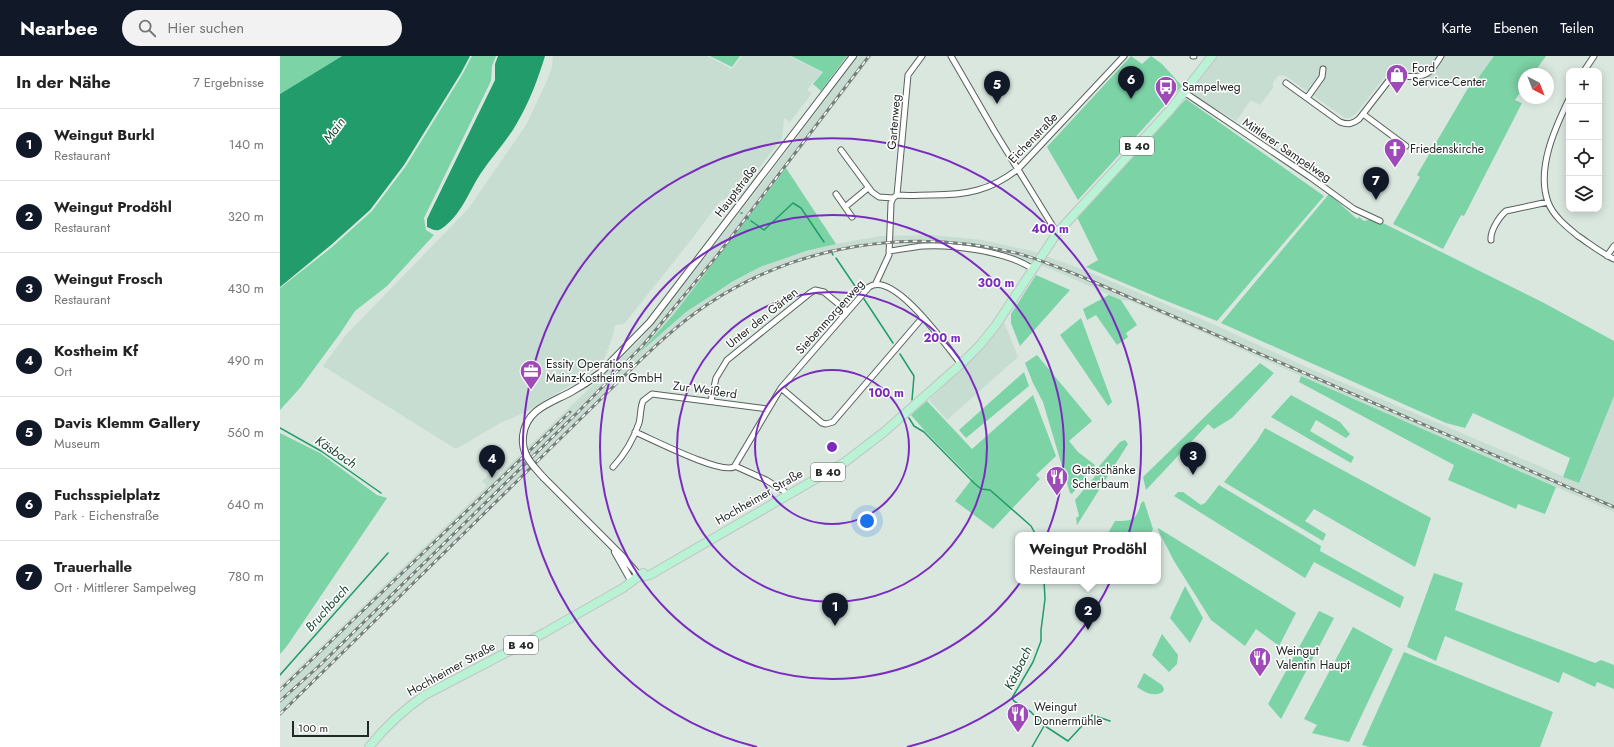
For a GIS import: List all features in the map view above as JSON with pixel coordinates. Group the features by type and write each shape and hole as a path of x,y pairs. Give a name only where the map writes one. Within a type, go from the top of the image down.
{"main road":[{"name":"Hochheimer Straße","path":"369,747 382,730 424,695 544,633 636,580 650,575 687,552 831,470 859,452 884,432 961,364 980,345 996,325 1057,233 1170,110 1212,56"}],"street":[{"name":"Hauptstraße","path":"636,580 612,547 544,478 527,457 523,445 523,436 528,420 536,410 591,380 650,322 853,56"},
{"name":"Gartenweg","path":"876,283 887,260 889,251 891,203 895,197 908,75 922,56"},
{"path":"951,56 1057,233"},
{"name":"Eichenstraße","path":"840,150 868,188 875,196 879,197 950,195 972,192 992,186 1018,169 1123,56"},
{"path":"1286,83 1344,123 1353,123 1363,114 1390,79 1397,76 1419,76 1427,74 1441,56"},
{"path":"1586,68 1594,56"},
{"path":"1307,98 1322,77 1323,69"},
{"name":"Mittlerer Sampelweg","path":"1184,92 1310,177 1354,210 1380,221"},
{"path":"1567,104 1554,132 1545,169 1544,182 1548,202 1561,221 1571,230 1607,256 1614,259"},
{"path":"1363,114 1406,146"},
{"path":"845,206 868,188"},
{"path":"836,194 852,217"},
{"path":"1491,240 1492,233 1502,214 1506,211 1548,202"},
{"path":"889,251 923,246 948,247 1004,256 1023,262 1033,269"},
{"path":"1607,256 1614,246"},
{"name":"Siebenmorgenweg","path":"735,466 781,388 847,311 869,287 876,283 883,285 897,294 923,316 938,333 961,364"},
{"name":"Unter den Gärten","path":"711,401 716,378 727,360 810,293 815,290 824,292 847,311"},
{"path":"781,388 822,423 830,424 834,422 923,316"},
{"name":"Zur Weißerd","path":"613,467 635,432 641,413 641,405 645,398 652,394 768,409"},
{"path":"635,432 712,465 728,469 735,466 766,480 784,491"}],"shaded area":[{"path":"280,56 342,56 280,94"},
{"path":"472,56 496,56 492,66 491,81 424,218 426,230 434,235 387,286 355,311 300,388 280,410 280,288 331,248 372,211 406,166 462,75"},
{"path":"553,56 707,56 732,69 742,56 789,56 822,72 807,90 812,93 790,122 784,118 782,138 734,201 732,198 721,200 624,324 615,325 604,360 589,374 524,413 502,422 456,449 323,366 345,336 468,209 526,125 546,83 552,67"},
{"path":"710,56 740,56 732,67"},
{"path":"791,56 847,56 821,91 813,84 823,72"},
{"path":"858,56 872,56 674,314 643,349 686,312 716,292 760,267 792,255 836,244 881,236 932,235 982,240 1032,251 1084,270 1215,325 1304,366 1579,483 1614,396 1614,512 1179,322 1130,301 1121,300 1051,269 1019,258 988,251 890,243 861,247 831,253 788,265 753,280 719,299 686,322 653,350 280,716 280,686 487,486 482,481 492,472 497,472 500,474 640,340 754,194"},
{"path":"1131,56 1142,64 1151,56 1162,64 1182,86 1078,200 1047,147"},
{"path":"1218,56 1494,56 1476,81 1430,79 1423,69 1392,73 1383,79 1355,115 1349,118 1345,118 1286,76 1279,75 1273,82 1273,88 1260,105 1251,100 1236,121 1192,95 1191,91 1196,87 1195,86"},
{"path":"1494,56 1546,56 1537,68 1518,68 1518,96 1515,100 1518,101 1518,104 1521,104 1464,216 1461,215 1443,249 1393,224 1420,177 1417,175 1471,83 1473,80 1476,81"},
{"path":"1186,99 1324,196 1217,321 1086,267 1098,260 1077,217"},
{"path":"786,168 836,244 806,251 760,267 732,282 686,312 639,353 674,314"},
{"path":"1329,194 1357,219 1359,217 1364,221 1372,219 1385,224 1544,303 1614,341 1614,396 1579,483 1563,477 1570,458 1473,413 1465,428 1446,423 1221,323"},
{"path":"1036,275 1070,290 1020,346 1011,323 1011,314"},
{"path":"1109,295 1121,300 1137,325 1126,333 1128,337 1117,345 1096,315 1087,320 1083,309"},
{"path":"1081,318 1112,402 1108,406 1060,335"},
{"path":"1004,322 1018,357 947,420 929,400 983,349"},
{"path":"1037,355 1092,421 1069,441 1078,452 1095,465 1072,494 1070,493 1043,402 1025,363"},
{"path":"1260,363 1274,373 1232,418 1214,429 1208,424 1146,490 1143,477"},
{"path":"1024,372 1029,386 966,438 959,430"},
{"path":"1301,376 1556,487 1545,514 1518,504 1516,509 1448,480 1454,465 1299,382"},
{"path":"1033,395 1056,456 1036,475 1040,479 993,529 955,501 972,479 911,415 927,401 972,449"},
{"path":"1291,395 1340,422 1350,434 1346,438 1316,420 1310,431 1354,457 1351,463 1271,417"},
{"path":"1265,428 1431,518 1415,567 1314,509 1305,521 1326,534 1323,541 1224,482 1257,441"},
{"path":"280,433 320,453 377,495 387,498 287,646 280,654"},
{"path":"1125,440 1128,444 1077,525 1076,518 1079,516 1075,500 1097,474 1095,471 1120,442"},
{"path":"1219,485 1321,546 1320,551 1404,597 1400,608 1314,562 1305,578 1174,496 1178,492 1183,492 1201,505 1205,503"},
{"path":"1144,501 1153,529 1152,532 1109,532 1115,521 1126,521 1135,517 1141,503"},
{"path":"1158,528 1296,613 1279,646 1256,629 1245,646 1211,620 1174,561 1161,536 1161,532"},
{"path":"1434,573 1463,583 1455,610 1595,663 1601,660 1614,665 1614,689 1597,682 1595,687 1563,672 1559,683 1445,636 1436,661 1407,647"},
{"path":"1185,586 1203,618 1190,643 1170,618"},
{"path":"1319,611 1334,618 1281,719 1268,704"},
{"path":"1353,627 1393,649 1349,742 1312,733 1317,725 1304,719"},
{"path":"1162,634 1178,655 1177,664 1169,672 1152,655"},
{"path":"1404,652 1553,712 1540,747 1370,747 1362,745"},
{"path":"1144,673 1162,685 1164,689 1163,692 1150,694 1137,687"}],"water":[{"name":"Main","path":"342,56 470,56 404,165 370,210 331,245 280,287 280,94"},
{"path":"498,56 545,56 529,99 513,130 481,173 464,203 454,217 441,229 432,229 427,227 427,219 495,80 495,64"}],"waterway":[{"name":"Käsbach","path":"751,221 764,230 793,203 801,208 824,242"},
{"name":"Käsbach","path":"836,258 859,292"},
{"name":"Käsbach","path":"864,299 893,343"},
{"name":"Käsbach","path":"900,354 914,376 912,400"},
{"name":"Käsbach","path":"909,418 914,426 924,432 974,483 981,489 990,490 1031,526 1034,532"},
{"name":"Käsbach","path":"280,428 321,451 381,493"},
{"name":"Bruchbach","path":"280,675 388,553"},
{"name":"Käsbach","path":"1032,747 1044,726 1031,712 1014,701 1012,698 1033,662 1041,641 1045,599 1044,584"},
{"path":"1045,726 1068,741 1092,715 1110,721"}],"railway":[{"path":"280,701 318,667 578,412 644,344 716,257 869,56"},
{"path":"280,714 621,379 663,339 696,312 743,284 780,267 818,255 857,246 896,242 936,242 976,245 1034,258 1087,279 1614,507"},
{"path":"280,690 570,412"}],"place":[{"name":"Ford Service-Center","path":"1397,94"},
{"name":"Fuchsspielplatz","path":"1131,99"},
{"name":"Davis Klemm Gallery","path":"997,104"},
{"name":"Sampelweg","path":"1166,106"},
{"name":"Friedenskirche","path":"1395,168"},
{"name":"Trauerhalle","path":"1376,200"},
{"name":"Essity Operations Mainz-Kostheim GmbH","path":"531,390"},
{"name":"Weingut Frosch","path":"1193,475"},
{"name":"Kostheim Kf","path":"492,478"},
{"name":"Gutsschänke Scherbaum","path":"1057,496"},
{"name":"Weingut Burkl","path":"835,626"},
{"name":"Weingut Prodöhl","path":"1088,630"},
{"name":"Weingut Valentin Haupt","path":"1260,678"},
{"name":"Weingut Donnermühle","path":"1018,734"}]}
